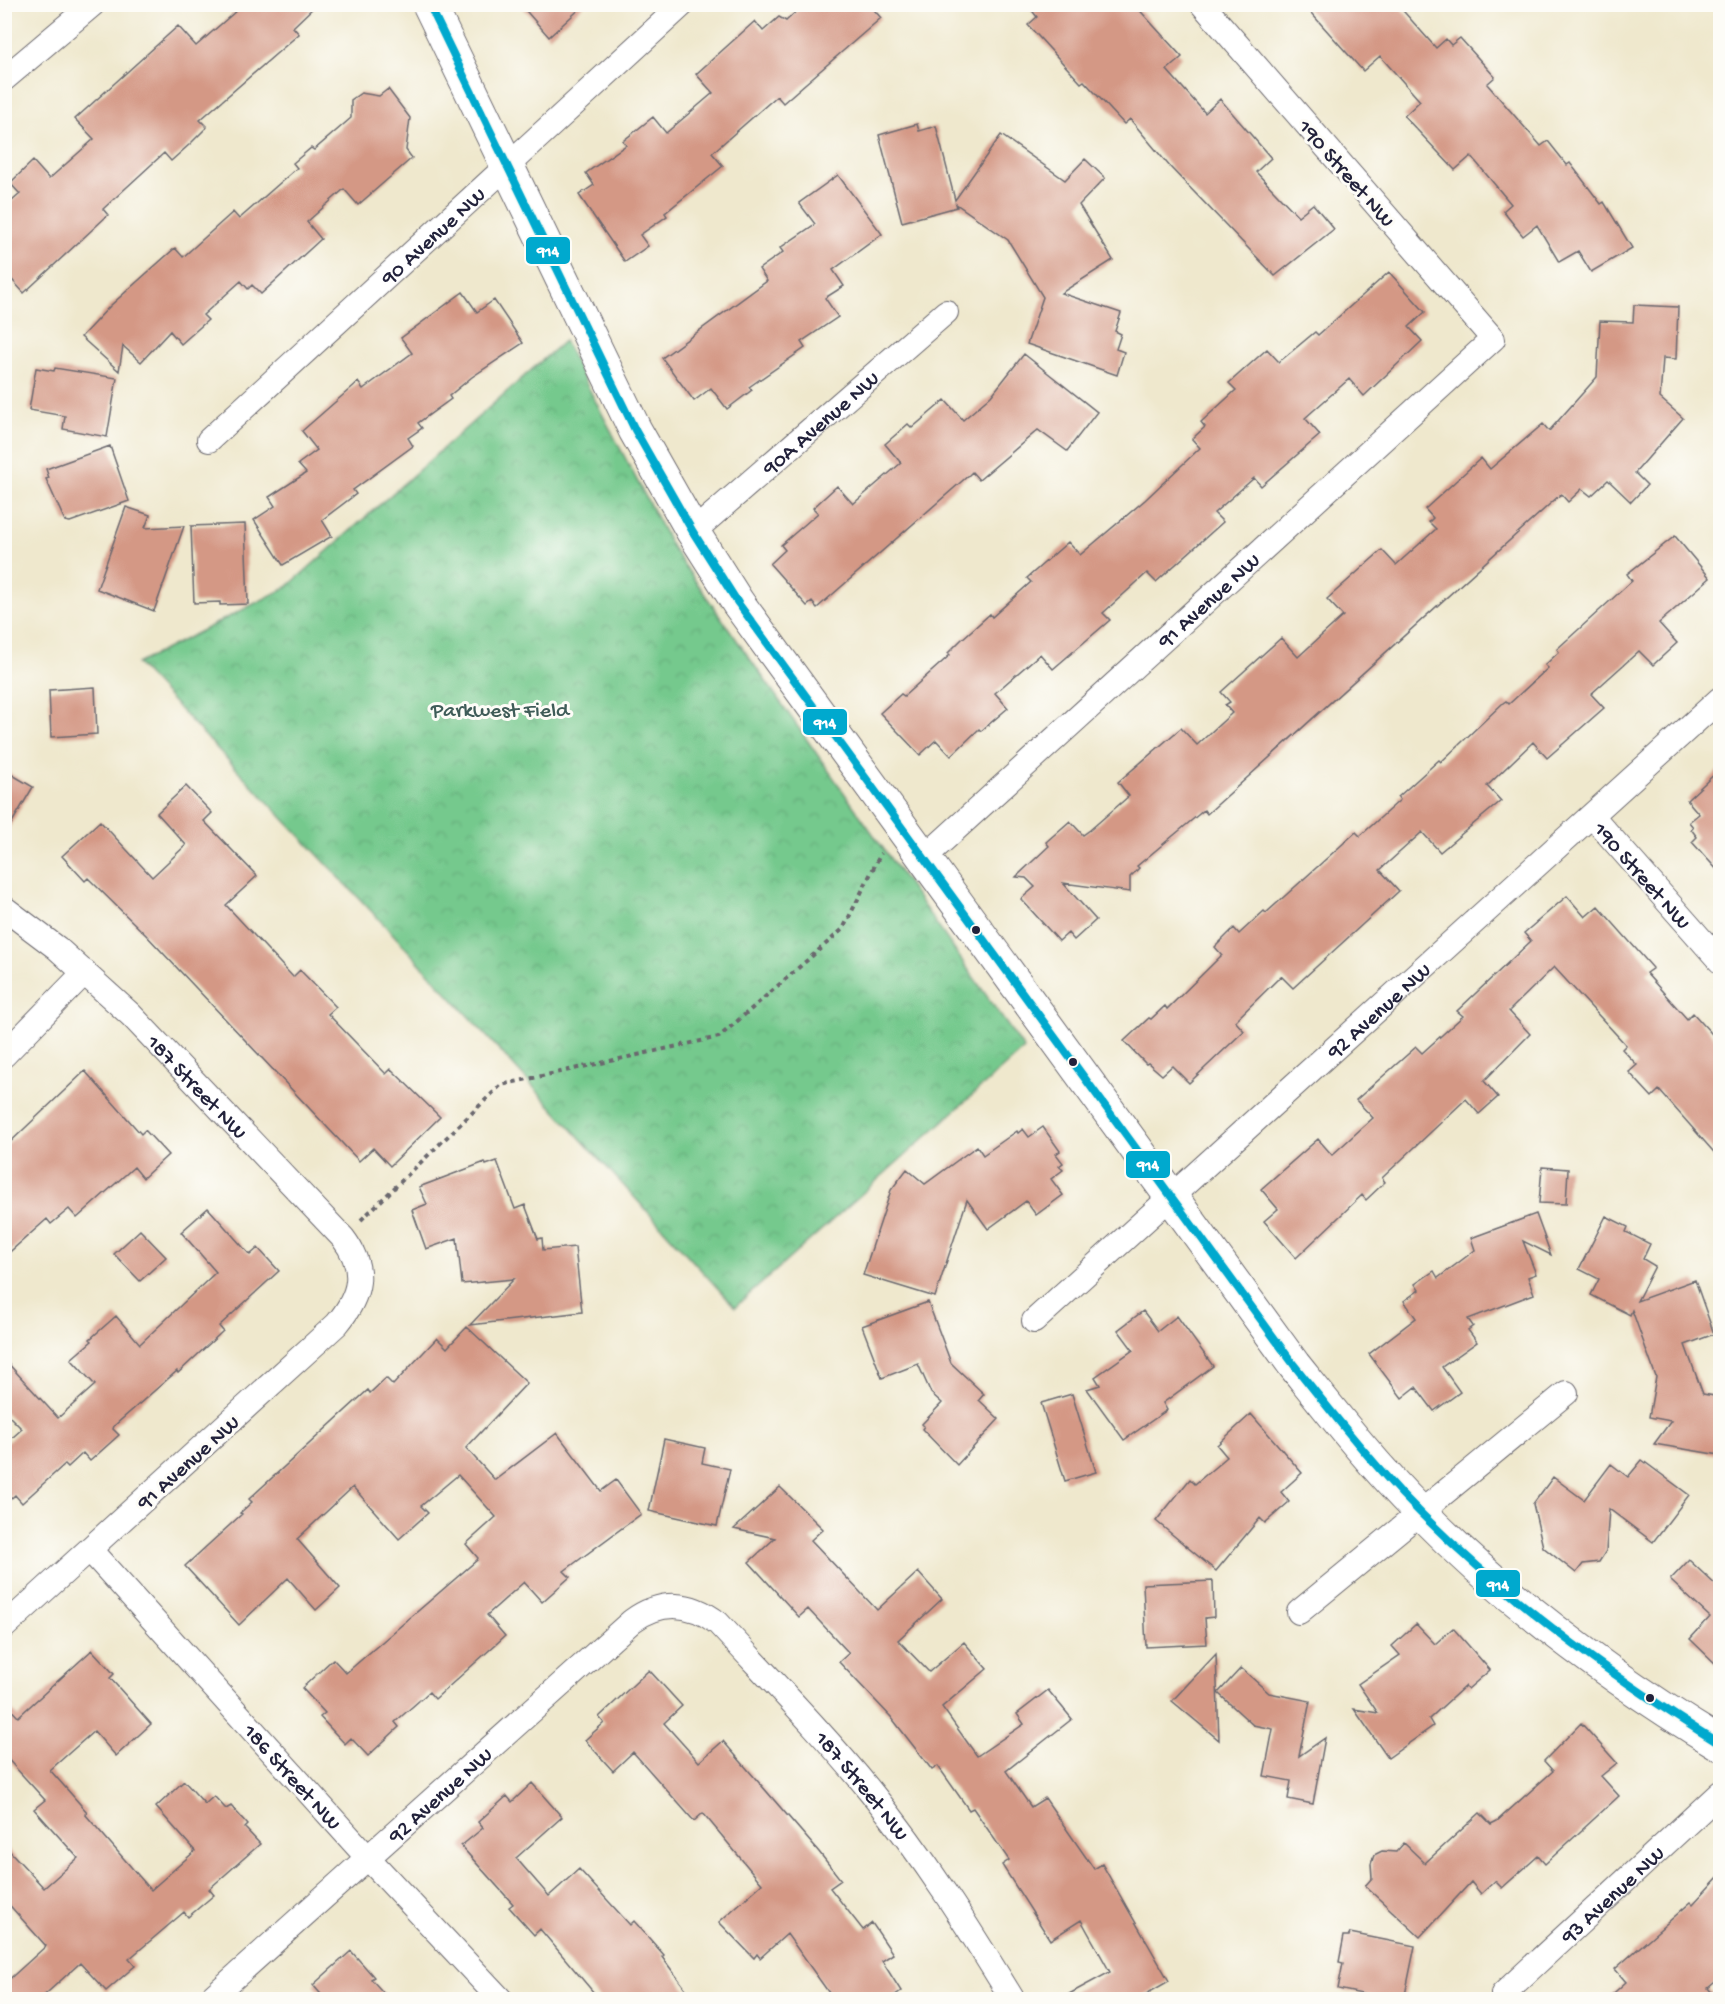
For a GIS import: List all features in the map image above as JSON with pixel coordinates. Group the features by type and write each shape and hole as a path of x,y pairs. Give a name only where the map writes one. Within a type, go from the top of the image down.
{"street":[{"path":"4,79 93,4"},
{"path":"429,4 635,430 693,532 738,603 896,823 924,858 1293,1365 1354,1440 1419,1511 1495,1582 1609,1671 1720,1744"},
{"name":"90 Avenue NW","path":"209,440 683,4"},
{"name":"190 Street NW","path":"1202,4 1493,339"},
{"name":"90A Avenue NW","path":"693,532 946,312"},
{"name":"91 Avenue NW","path":"924,858 1493,339"},
{"name":"92 Avenue NW","path":"1034,1321 1720,699"},
{"name":"190 Street NW","path":"1592,816 1720,961"},
{"name":"187 Street NW","path":"4,908 85,972 131,1015 343,1238 357,1260 358,1286"},
{"path":"4,1055 85,972"},
{"name":"91 Avenue NW","path":"4,1627 337,1324 347,1312 358,1286"},
{"path":"1299,1612 1419,1511 1566,1393"},
{"name":"186 Street NW","path":"90,1550 368,1858 501,2000"},
{"name":"92 Avenue NW","path":"209,2000 632,1620 647,1610 678,1605"},
{"name":"187 Street NW","path":"678,1605 705,1613 718,1623 832,1745 909,1840 949,1897 1013,2000"},
{"name":"93 Avenue NW","path":"1503,1994 1720,1793"}],"path":[{"path":"343,1238 501,1085 719,1037 843,929 896,823"}],"green space":[{"name":"Parkwest Field","path":"564,341 673,549 1024,1049 735,1307 392,933 137,664 287,587"}],"building":[{"path":"244,4 317,4 293,27 299,34 200,120 207,127 190,144 171,161 164,153 103,209 108,215 24,293 4,271 4,208 20,194 10,183 33,161 49,179 94,139 75,119 178,26 196,46"},
{"path":"520,4 585,4 549,37"},
{"path":"804,4 869,4 881,18 783,103 777,96 712,153 723,166 665,213 667,216 640,235 648,246 625,262 579,195 594,185 586,173 626,145 623,141 653,117 666,133 713,93 696,74 755,21 763,31 779,17 786,21"},
{"path":"1027,4 1134,4 1182,57 1167,70 1205,113 1220,99 1271,158 1256,172 1298,216 1313,204 1334,229 1275,276 1171,168 1130,119 1124,124 1084,81 1081,83 1028,25 1037,17"},
{"path":"1303,4 1397,4 1436,48 1446,39 1451,45 1460,38 1495,77 1487,84 1541,146 1548,141 1567,165 1570,163 1601,204 1604,202 1632,248 1591,272 1578,251 1559,262 1537,225 1523,236 1503,211 1511,204 1471,156 1455,170 1404,116 1420,101 1380,56 1363,71"},
{"path":"388,89 410,118 406,150 412,158 358,205 344,189 307,222 321,239 261,294 252,285 248,289 241,281 203,315 208,320 181,344 170,331 141,362 123,346 119,371 81,337 110,306 175,248 183,257 233,212 239,219 297,168 293,163 311,148 314,150 351,118 351,100 361,93 379,96"},
{"path":"917,124 919,131 936,126 955,200 1001,135 1065,180 1085,159 1105,178 1079,205 1113,260 1061,293 1121,313 1115,331 1121,334 1116,349 1124,352 1117,375 1027,344 1043,297 1008,240 956,204 957,207 902,222 879,135"},
{"path":"838,175 882,234 833,270 844,286 825,298 838,317 801,342 805,348 749,387 752,390 727,409 711,388 694,401 662,358 767,281 759,269 783,252 780,248 815,224 799,203"},
{"path":"1389,272 1425,312 1409,327 1422,341 1364,396 1349,379 1305,418 1320,435 1261,486 1254,478 1214,513 1223,522 1156,582 1147,573 1103,613 1110,620 1053,669 1040,654 995,693 1008,708 981,731 979,729 951,756 936,740 920,755 880,713 901,694 904,696 950,655 948,653 961,640 990,614 992,617 1031,582 1027,578 1068,542 1080,555 1145,500 1200,448 1192,439 1205,427 1201,422 1236,390 1229,383 1267,349 1279,362 1315,332 1318,335"},
{"path":"463,292 477,312 494,300 523,343 472,377 449,396 451,399 418,423 422,428 408,438 413,446 353,490 356,494 322,520 332,536 283,565 254,520 275,506 269,497 306,473 298,464 317,450 302,431 358,382 363,389 412,353 401,338"},
{"path":"1634,305 1678,307 1676,359 1663,358 1660,398 1683,418 1635,473 1647,485 1631,502 1608,480 1591,496 1582,489 1568,502 1561,494 1207,814 1204,810 1137,866 1139,868 1130,877 1130,892 1063,883 1096,920 1074,940 1068,933 1059,941 1021,899 1035,887 1026,878 1016,877 1049,846 1046,842 1070,821 1083,835 1090,830 1129,796 1118,782 1181,728 1197,745 1232,713 1225,705 1230,702 1221,692 1281,638 1298,657 1343,616 1327,599 1382,550 1396,565 1436,529 1429,522 1433,518 1425,509 1481,458 1490,469 1543,424 1549,431 1597,377 1600,321 1633,322"},
{"path":"1024,354 1097,412 1067,451 1038,430 979,480 972,472 817,608 812,602 807,606 770,564 785,550 781,545 818,513 813,508 837,486 853,504 901,463 885,444 908,424 912,428 945,400 963,420 991,396"},
{"path":"36,368 54,371 55,368 117,378 107,437 63,429 65,416 29,410"},
{"path":"110,446 129,501 70,522 65,521 46,479 49,478 46,469"},
{"path":"126,507 150,515 145,528 184,526 154,611 97,589"},
{"path":"245,524 248,604 194,603 191,526"},
{"path":"1675,536 1710,578 1659,623 1677,643 1653,665 1639,651 1591,694 1604,708 1547,758 1533,742 1487,786 1501,801 1440,852 1422,832 1380,870 1399,891 1293,988 1281,976 1235,1021 1244,1031 1189,1083 1172,1066 1162,1075 1148,1063 1146,1064 1124,1041 1165,1006 1167,1009 1222,955 1215,947 1234,928 1239,934 1264,911 1266,913 1356,832 1360,836 1400,800 1398,797 1439,760 1441,762 1503,703 1506,701 1509,704 1548,668 1545,665 1559,652 1557,649 1632,581 1627,574"},
{"path":"95,687 97,734 51,737 49,690"},
{"path":"1720,769 1720,873 1692,842 1697,837 1689,822 1699,814 1687,800"},
{"path":"4,770 33,787 4,836"},
{"path":"186,786 212,813 204,821 257,876 226,905 293,977 300,970 336,1007 328,1014 386,1074 391,1069 440,1117 390,1166 373,1148 359,1161 146,935 88,878 85,881 62,856 100,821 152,877 186,845 157,813"},
{"path":"1567,896 1585,917 1598,906 1653,968 1646,973 1687,1019 1693,1013 1720,1043 1720,1159 1659,1090 1652,1097 1629,1072 1637,1065 1622,1049 1626,1045 1554,967 1509,1011 1530,1034 1484,1081 1498,1097 1479,1114 1466,1099 1382,1178 1385,1182 1366,1200 1362,1195 1296,1258 1264,1221 1278,1209 1261,1189 1318,1139 1332,1155 1373,1118 1356,1100 1416,1047 1422,1053 1463,1016 1457,1011 1531,941 1524,933"},
{"path":"85,1071 141,1134 145,1130 168,1155 143,1178 134,1167 77,1218 69,1209 51,1224 47,1219 4,1257 4,1148"},
{"path":"1043,1127 1060,1151 1056,1154 1063,1163 1059,1166 1063,1170 1051,1179 1063,1195 1036,1215 1026,1201 988,1229 967,1200 935,1297 863,1275 891,1190 907,1169 925,1184 977,1146 983,1155 1017,1131 1018,1133 1023,1129 1029,1137"},
{"path":"497,1161 515,1209 525,1205 538,1239 542,1238 543,1250 575,1247 582,1312 470,1325 514,1279 462,1284 457,1238 426,1249 412,1210 427,1204 419,1187 485,1162 486,1165"},
{"path":"1542,1167 1568,1169 1566,1204 1539,1203"},
{"path":"208,1208 250,1255 258,1248 279,1271 219,1326 223,1331 178,1373 177,1371 114,1426 113,1429 119,1435 90,1461 83,1453 68,1467 65,1464 22,1503 15,1495 4,1505 4,1445 22,1429 4,1411 4,1359 58,1418 95,1385 71,1359 92,1341 90,1339 116,1316 140,1344 216,1272 181,1232"},
{"path":"1536,1214 1551,1255 1523,1241 1536,1274 1528,1277 1534,1294 1468,1319 1473,1326 1468,1330 1477,1342 1442,1367 1460,1392 1434,1411 1416,1387 1402,1398 1369,1354 1416,1318 1404,1301 1419,1290 1415,1284 1434,1271 1438,1278 1475,1250 1471,1238"},
{"path":"1606,1216 1628,1227 1626,1232 1650,1244 1643,1259 1655,1266 1637,1301 1695,1280 1714,1334 1685,1345 1703,1394 1720,1397 1720,1455 1654,1444 1671,1421 1649,1417 1656,1377 1632,1310 1630,1315 1591,1295 1599,1279 1579,1269"},
{"path":"140,1230 166,1257 140,1281 114,1254"},
{"path":"928,1302 951,1363 984,1394 979,1400 999,1419 957,1465 922,1429 924,1426 922,1424 942,1403 931,1393 918,1364 882,1378 862,1326"},
{"path":"1143,1311 1158,1331 1177,1316 1213,1366 1163,1403 1167,1410 1124,1440 1087,1389 1100,1385 1095,1377 1133,1350 1118,1330"},
{"path":"467,1327 527,1383 466,1448 495,1480 557,1433 601,1491 616,1480 641,1514 564,1571 570,1577 542,1602 524,1582 487,1615 505,1636 435,1699 429,1692 395,1722 399,1727 368,1756 351,1738 345,1744 320,1717 325,1713 302,1688 333,1659 346,1673 477,1560 478,1558 466,1544 496,1517 458,1475 421,1506 428,1513 399,1539 353,1487 297,1539 340,1588 316,1610 288,1578 239,1625 185,1566 242,1514 240,1513 252,1502 249,1499 368,1390 370,1393 386,1378 393,1385 437,1338 447,1348"},
{"path":"1072,1394 1096,1472 1065,1481 1041,1403"},
{"path":"1251,1414 1302,1473 1281,1492 1289,1502 1265,1523 1260,1518 1216,1571 1156,1521 1190,1479 1195,1484 1227,1457 1217,1445"},
{"path":"664,1439 705,1448 702,1463 730,1469 717,1526 649,1511"},
{"path":"1642,1460 1689,1495 1653,1542 1609,1509 1606,1551 1599,1562 1583,1564 1576,1573 1543,1547 1533,1504 1553,1477 1584,1500 1611,1464 1628,1477"},
{"path":"780,1487 823,1529 811,1540 877,1610 918,1572 942,1599 898,1640 929,1672 964,1642 987,1669 942,1707 977,1756 1024,1724 1017,1714 1048,1690 1072,1719 1006,1771 1031,1807 1045,1798 1094,1869 1102,1864 1169,1981 1136,2000 1058,2000 1110,1972 1081,1920 1050,1940 1002,1865 1009,1860 973,1808 969,1810 938,1766 932,1770 891,1717 839,1662 849,1653 808,1609 799,1617 749,1562 775,1538 734,1529"},
{"path":"1689,1560 1720,1589 1720,1668 1690,1639 1710,1617 1670,1580"},
{"path":"1213,1581 1214,1617 1205,1618 1207,1644 1146,1647 1143,1584"},
{"path":"1416,1624 1435,1644 1453,1628 1490,1670 1468,1689 1465,1686 1429,1719 1433,1726 1388,1758 1354,1709 1378,1713 1358,1684 1400,1655 1392,1646"},
{"path":"92,1650 114,1674 110,1678 151,1724 116,1756 94,1731 50,1770 87,1812 85,1814 151,1890 195,1851 156,1807 184,1781 205,1804 214,1796 226,1809 231,1806 248,1825 245,1828 260,1844 209,1889 214,1895 188,1917 184,1912 129,1959 135,1966 106,1991 80,1963 39,2000 4,2000 4,1984 46,1946 4,1899 4,1845 44,1888 78,1858 34,1809 45,1800 4,1755 4,1702 18,1717"},
{"path":"1216,1654 1219,1740 1172,1701"},
{"path":"1241,1668 1269,1693 1310,1701 1299,1756 1325,1738 1313,1804 1288,1799 1291,1781 1264,1776 1273,1729 1253,1725 1218,1693"},
{"path":"649,1670 682,1706 664,1723 699,1762 723,1741 841,1880 830,1888 863,1930 872,1923 893,1954 882,1961 901,1991 888,2000 834,2000 787,1934 760,1958 757,1954 754,1958 719,1922 762,1884 703,1813 694,1821 633,1752 613,1771 585,1740 604,1723 599,1717"},
{"path":"1581,1723 1617,1763 1601,1776 1619,1796 1545,1864 1538,1856 1502,1888 1495,1881 1481,1894 1471,1882 1420,1937 1365,1886 1372,1878 1371,1864 1374,1855 1382,1851 1396,1852 1404,1843 1425,1863 1480,1813 1491,1824 1497,1821 1553,1771 1544,1761"},
{"path":"532,1783 562,1817 516,1858 549,1896 579,1869 630,1925 634,1921 664,1955 662,1957 694,2000 600,2000 540,1929 534,1935 509,1907 513,1904 461,1846 483,1828 478,1822 507,1796 512,1802"},
{"path":"1720,1875 1720,1978 1708,1988 1718,2000 1606,2000 1626,1982 1615,1969 1691,1902 1693,1904"},
{"path":"1350,1933 1415,1946 1404,2000 1390,2000 1338,1989 1343,1963 1339,1962 1344,1936 1349,1936"},
{"path":"351,1951 374,1977 371,1979 390,2000 326,2000 313,1985"}],"transit line":[{"name":"914","path":"429,4 635,430 693,532 738,603 1294,1365 1402,1494 1475,1564 1553,1629 1677,1717 1720,1744"}]}
